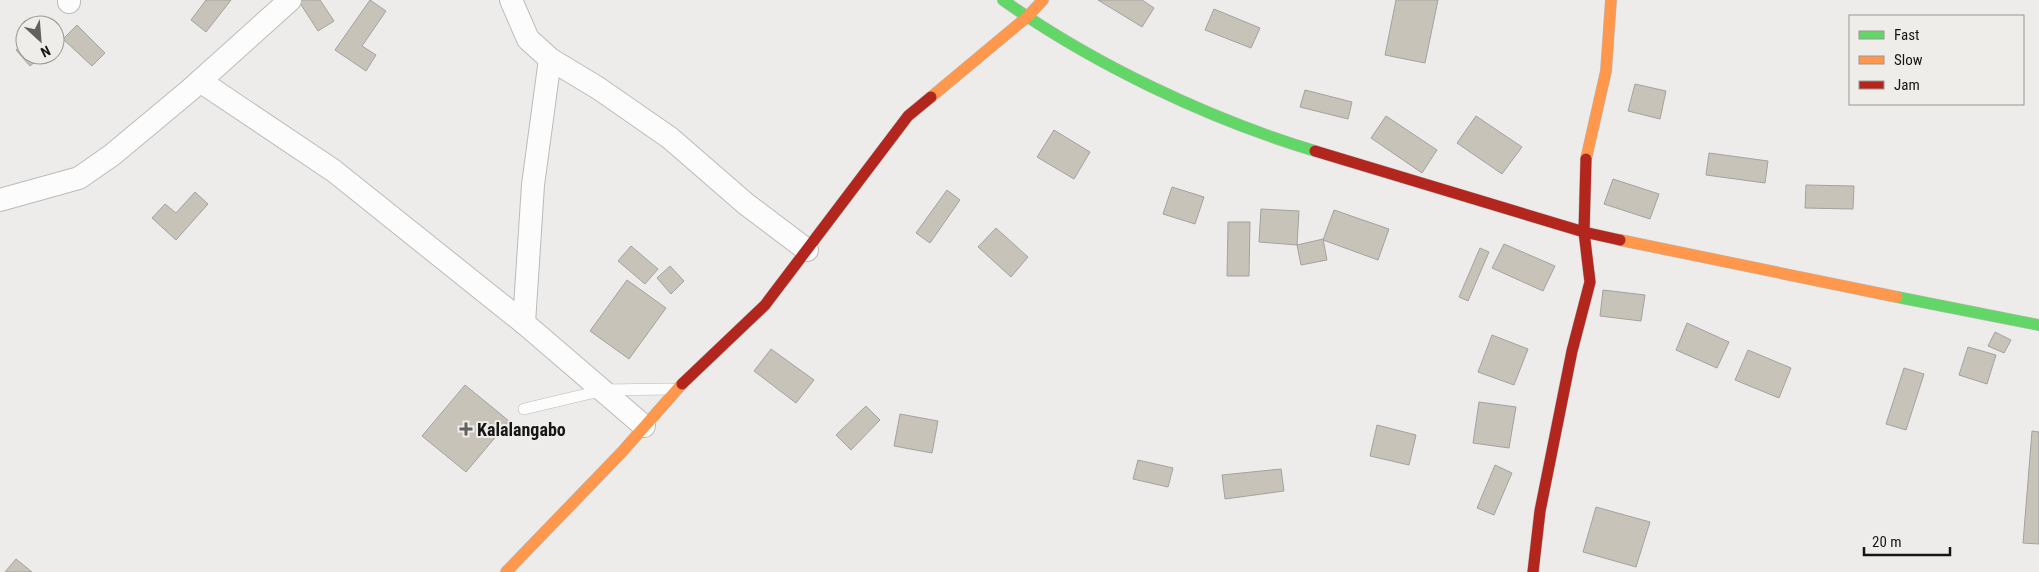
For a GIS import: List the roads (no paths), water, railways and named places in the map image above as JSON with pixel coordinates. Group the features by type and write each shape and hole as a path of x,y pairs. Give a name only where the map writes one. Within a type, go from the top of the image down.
{"street":[{"path":"0,200 79,178 112,155 200,81 290,0"},
{"path":"511,0 528,39 550,59 598,88 670,138 746,204 807,250"},
{"path":"1003,0 1027,17 1138,81 1279,140 1584,232 1747,268 2039,325"},
{"path":"506,572 677,389 765,305 908,116 1027,17 1043,0"},
{"path":"1533,572 1540,511 1572,351 1590,282 1584,232 1586,156 1606,70 1611,0"},
{"path":"524,323 532,185 550,59"},
{"path":"200,81 334,171 524,323 644,426"}],"lane":[{"path":"524,409 604,390 677,389"}],"place":[{"name":"Kalalangabo","path":"466,429"}]}
